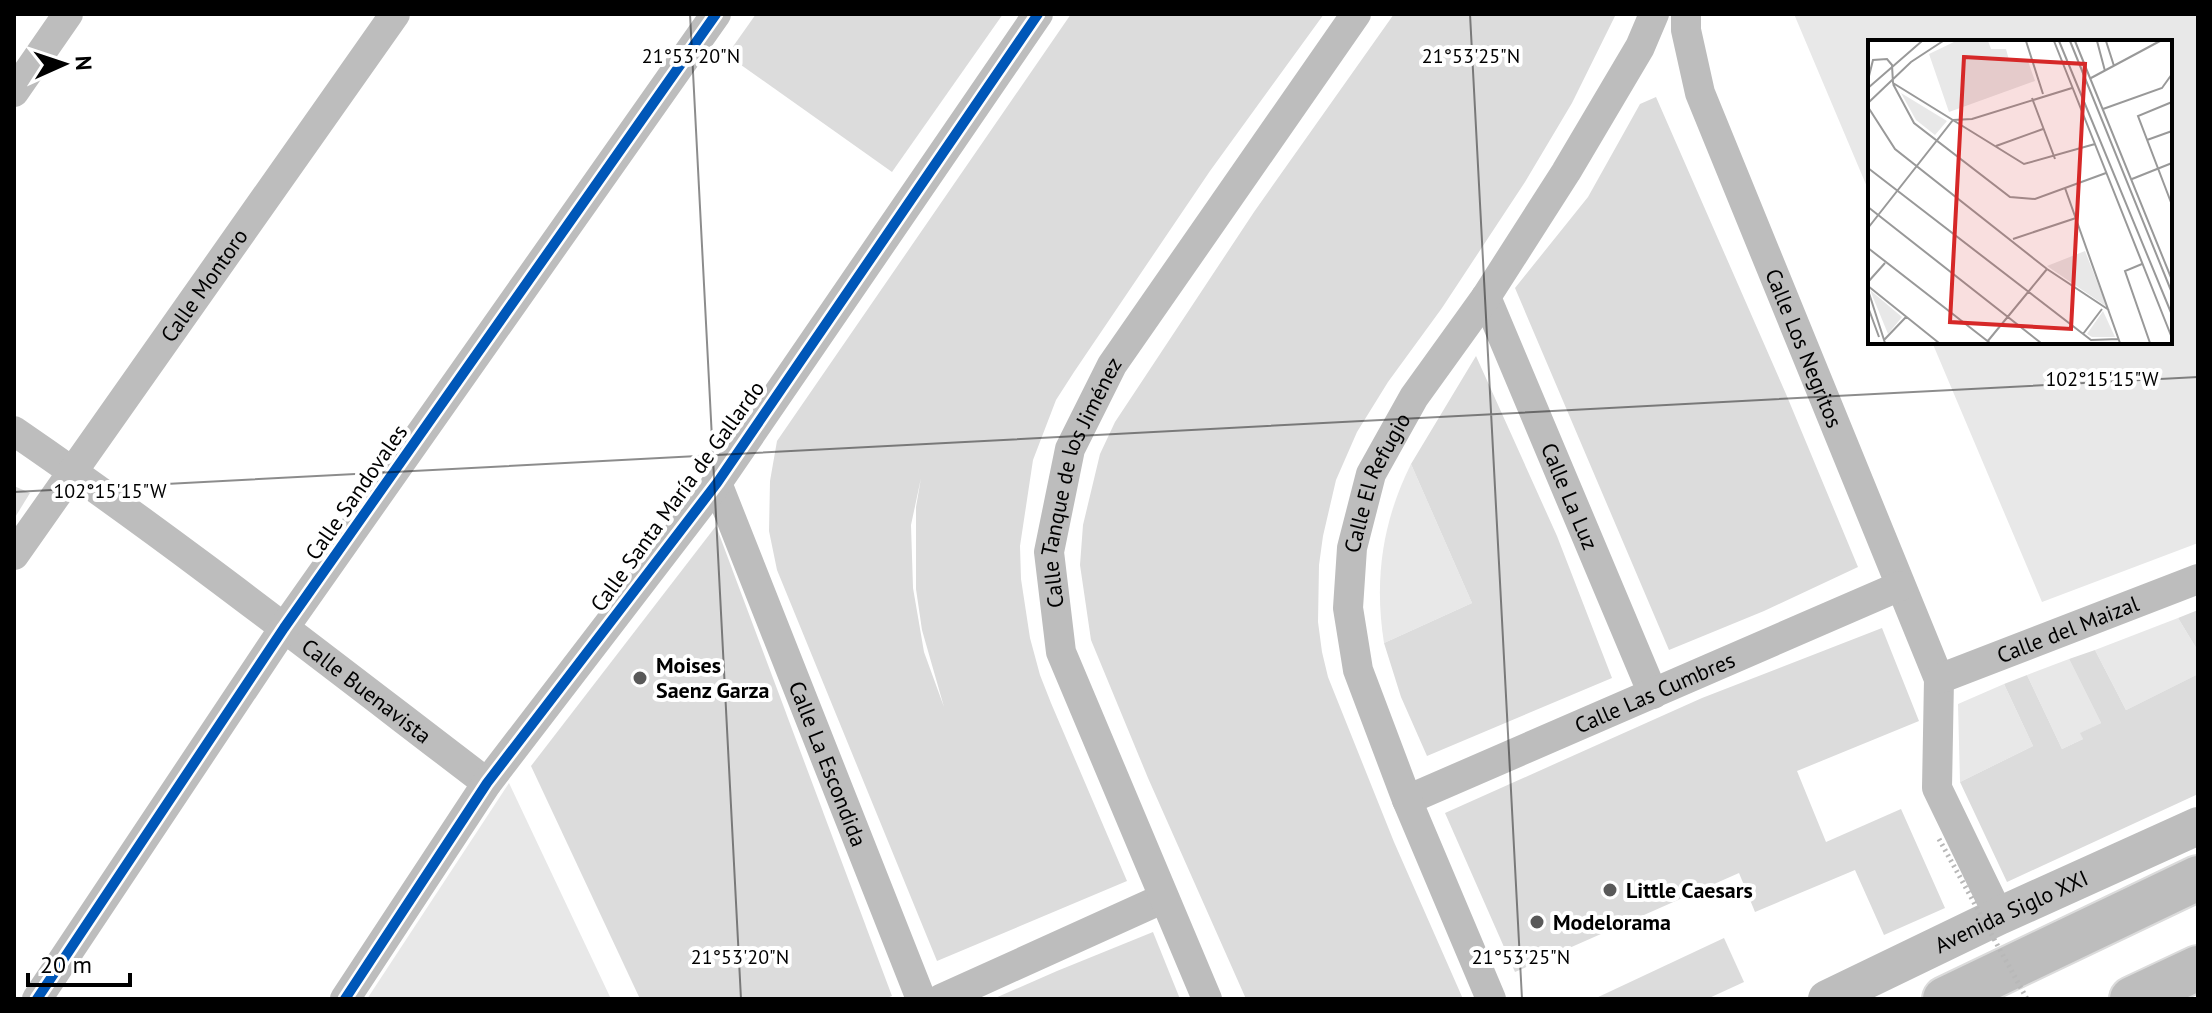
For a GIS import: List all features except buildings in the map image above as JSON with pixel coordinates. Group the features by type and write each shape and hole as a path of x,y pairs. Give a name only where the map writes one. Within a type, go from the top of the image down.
{"highway":[{"path":"1945,999 2198,878"},
{"path":"2132,999 2198,968"}],"street":[{"path":"14,92 68,14"},
{"name":"Calle Montoro","path":"14,555 395,14"},
{"name":"Calle Sandovales","path":"37,999 284,628 716,14"},
{"name":"Calle Santa María de Gallardo","path":"345,999 487,783 717,483 1038,14"},
{"name":"Calle Tanque de los Jiménez","path":"1207,999 1061,652 1049,552 1070,449 1112,365 1356,14"},
{"name":"Calle El Refugio","path":"1491,999 1407,800 1358,670 1348,608 1352,548 1371,474 1414,397 1486,297 1566,172 1640,47 1654,14"},
{"name":"Calle Los Negritos","path":"1686,14 1686,30 1700,93 1939,679"},
{"name":"Calle La Luz","path":"1486,297 1653,694"},
{"name":"Calle Buenavista","path":"14,431 284,628 487,783"},
{"name":"Calle La Escondida","path":"717,483 921,999"},
{"name":"Calle del Maizal","path":"1939,679 2198,579"},
{"name":"Calle Las Cumbres","path":"1407,800 1900,586"},
{"path":"1939,679 1937,788 1999,916"},
{"name":"Avenida Siglo XXI","path":"1827,999 1999,916 2198,826"},
{"path":"941,999 1164,898"}],"path":[{"path":"1939,839 2027,999"}],"shaded area":[{"path":"1794,14 2198,14 2198,543 2042,602 1933,344 2172,344 2172,40 1868,40 1868,189"},
{"path":"1411,464 1472,603 1384,643 1380,597 1383,552 1393,508"},
{"path":"2178,618 2198,651 2198,674 2126,710 2095,650"},
{"path":"2069,659 2101,723 2081,733 2083,739 2062,749 2027,675"},
{"path":"2004,684 2033,746 1960,782 1958,704"},
{"path":"509,783 611,999 367,999"}],"cycle path":[{"path":"37,999 284,628 716,14"},
{"path":"345,999 487,783 717,483 1038,14"}],"place":[{"name":"Moises Saenz Garza","path":"640,678"},
{"name":"Little Caesars","path":"1610,890"},
{"name":"Modelorama","path":"1537,922"}]}
